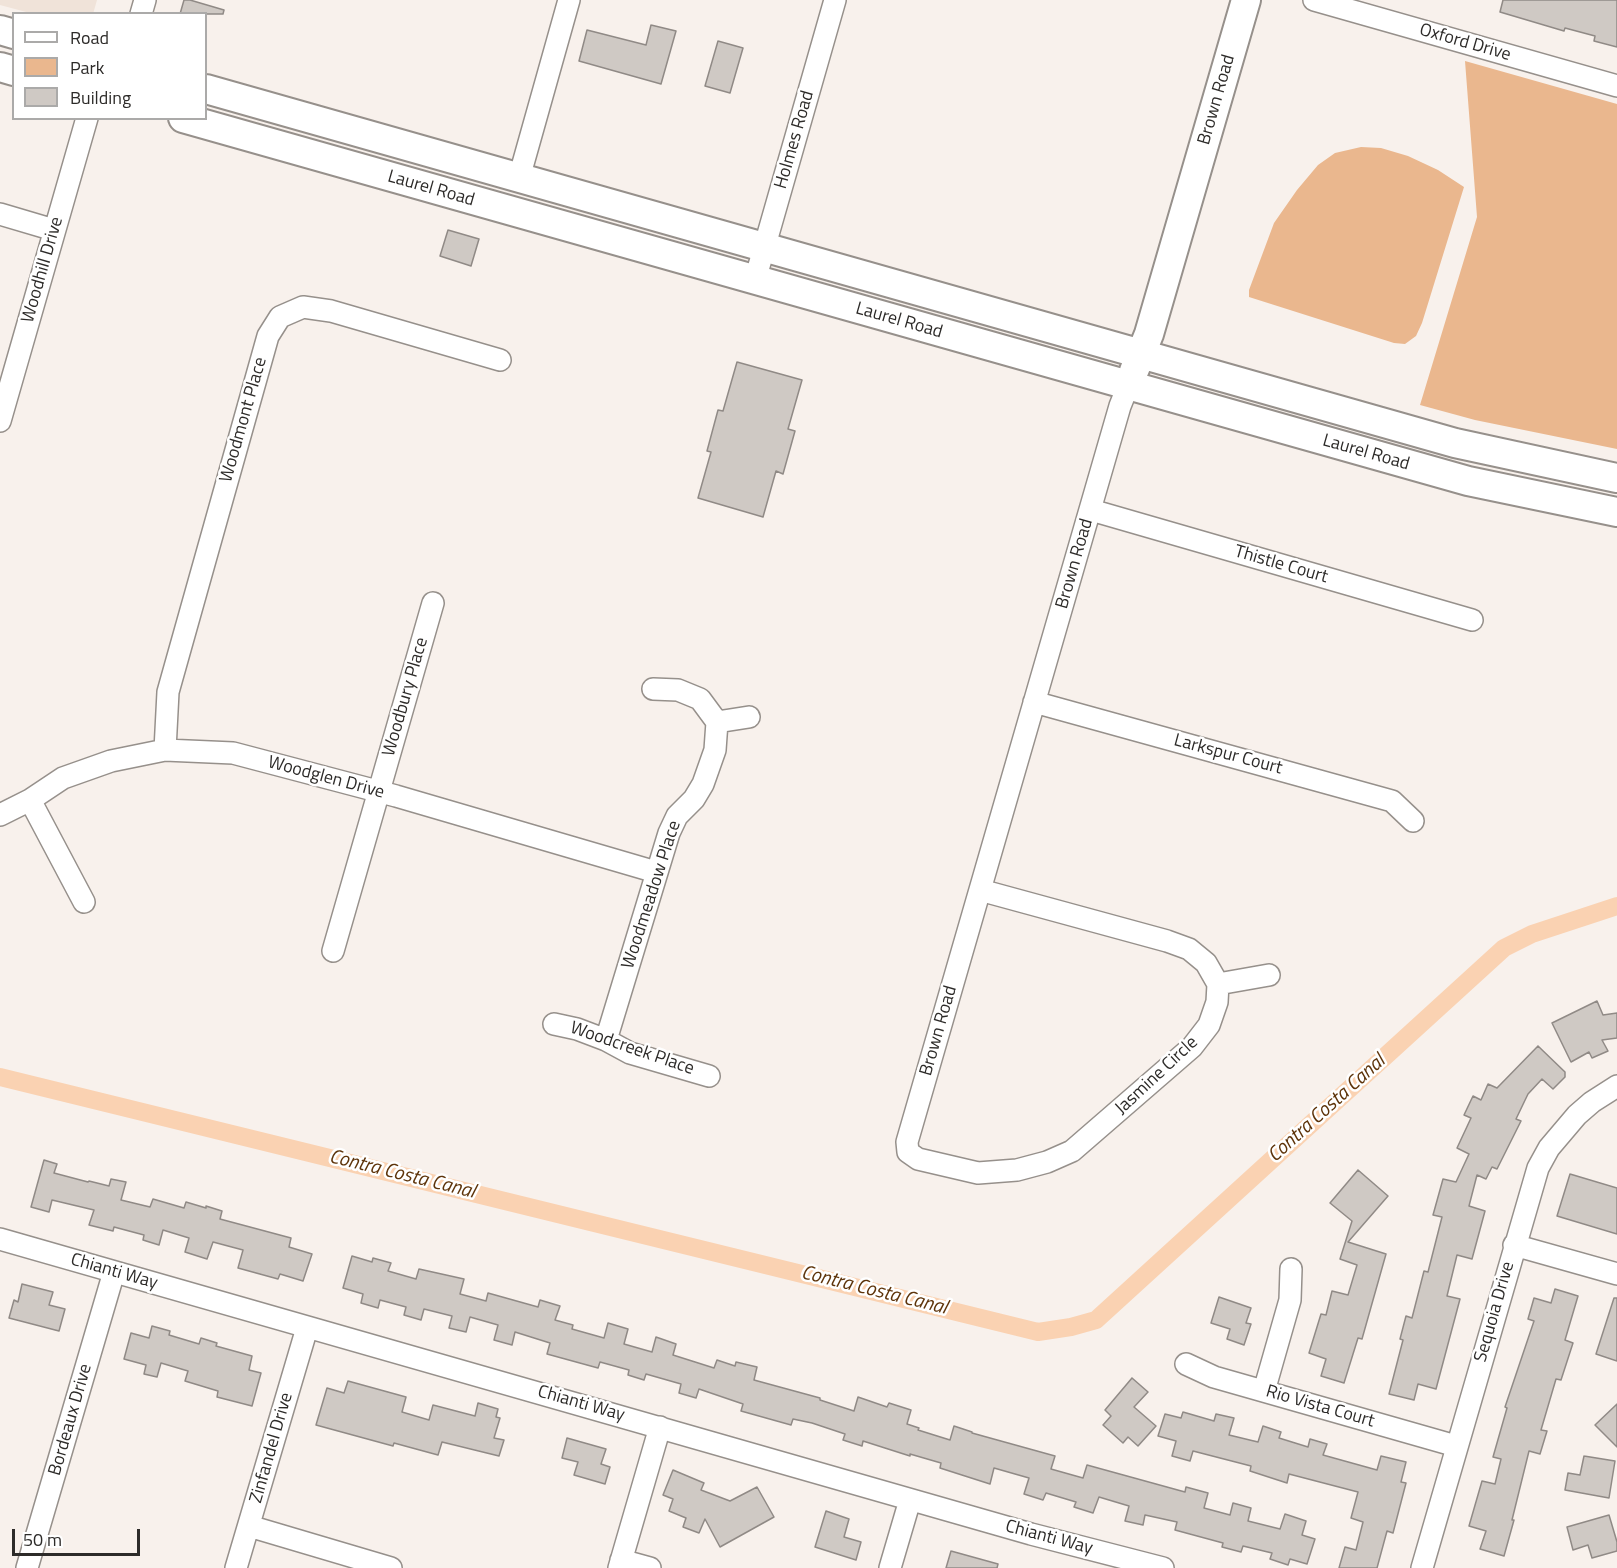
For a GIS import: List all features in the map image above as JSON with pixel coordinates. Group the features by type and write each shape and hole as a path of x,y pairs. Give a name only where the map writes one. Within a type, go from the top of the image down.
{"main road":[{"name":"Brown Road","path":"1128,386 1149,334 1246,0"},
{"name":"Laurel Road","path":"207,89 1455,443 1617,478"},
{"name":"Laurel Road","path":"190,120 1468,481 1617,512"}],"street":[{"path":"519,178 569,0"},
{"name":"Holmes Road","path":"755,280 836,0"},
{"name":"Oxford Drive","path":"1314,0 1617,86"},
{"name":"Woodhill Drive","path":"0,421 86,120"},
{"path":"0,214 54,230"},
{"name":"Woodmont Place","path":"165,750 168,692 268,336 280,317 303,307 331,311 500,360"},
{"name":"Brown Road","path":"909,1131 1091,510 1118,410 1128,386"},
{"name":"Thistle Court","path":"1091,510 1472,620"},
{"name":"Woodbury Place","path":"333,951 433,603"},
{"path":"653,689 678,690 700,699 717,722 749,717"},
{"name":"Larkspur Court","path":"1035,702 1392,801 1413,822"},
{"name":"Woodmeadow Place","path":"606,1040 669,834 677,816 703,784 715,750 717,722"},
{"name":"Woodglen Drive","path":"0,815 30,800 63,778 111,761 165,750 233,753 380,792 656,872"},
{"path":"30,800 84,902"},
{"path":"980,890 1189,949 1206,963 1218,984 1269,975"},
{"name":"Jasmine Circle","path":"909,1131 908,1152 918,1160 933,1164 978,1173 1017,1170 1047,1162 1072,1150 1090,1137 1192,1047 1209,1025 1217,1002 1218,984"},
{"name":"Woodcreek Place","path":"554,1024 577,1029 606,1040 630,1053 709,1076"},
{"name":"Sequoia Drive","path":"1422,1568 1530,1189 1538,1168 1549,1148 1577,1115 1617,1086"},
{"name":"Chianti Way","path":"0,1239 910,1500 1163,1568"},
{"path":"1514,1245 1617,1275"},
{"path":"1264,1391 1290,1300 1291,1269"},
{"name":"Bordeaux Drive","path":"27,1568 114,1272"},
{"name":"Zinfandel Drive","path":"236,1568 307,1328"},
{"name":"Rio Vista Court","path":"1186,1364 1214,1377 1456,1446"},
{"path":"650,1568 620,1564 660,1427"},
{"path":"890,1568 910,1500"},
{"path":"249,1526 391,1568"}],"shaded area":[{"path":"0,0 97,0 94,12 26,12 0,5"}],"green space":[{"path":"1465,61 1617,104 1617,449 1475,420 1420,405 1477,217"},
{"path":"1361,147 1381,148 1408,156 1438,170 1464,187 1422,323 1416,336 1405,344 1394,343 1249,297 1249,290 1274,223 1297,190 1318,165 1335,153"}],"building":[{"path":"184,0 224,10 223,14 181,12"},
{"path":"1503,0 1617,0 1617,47 1594,41 1595,36 1565,28 1564,31 1500,12"},
{"path":"651,25 676,31 661,84 579,61 587,30 646,45"},
{"path":"718,41 743,48 730,93 705,86"},
{"path":"448,230 479,239 471,266 440,256"},
{"path":"737,362 802,380 788,429 795,431 783,474 776,471 763,517 698,498 711,452 707,451 718,410 723,411"},
{"path":"1597,1001 1603,1015 1617,1013 1617,1038 1602,1040 1608,1051 1592,1058 1589,1052 1571,1062 1552,1023"},
{"path":"1538,1046 1565,1072 1565,1077 1553,1089 1542,1079 1528,1094 1516,1119 1521,1121 1497,1169 1492,1167 1486,1179 1477,1175 1469,1206 1485,1211 1472,1259 1457,1255 1447,1296 1460,1299 1436,1389 1418,1384 1414,1400 1389,1394 1403,1340 1400,1339 1406,1316 1412,1318 1424,1271 1428,1272 1442,1217 1433,1215 1443,1179 1456,1182 1469,1154 1457,1148 1471,1118 1464,1115 1473,1096 1481,1100 1488,1084 1497,1088"},
{"path":"44,1160 57,1164 54,1173 109,1186 111,1179 126,1182 121,1200 150,1207 153,1199 184,1208 186,1202 206,1208 206,1206 222,1211 220,1219 291,1238 289,1247 312,1254 303,1281 280,1274 278,1279 238,1268 243,1250 213,1242 207,1259 185,1252 189,1238 163,1230 159,1245 143,1240 144,1235 114,1227 113,1231 89,1225 94,1210 52,1200 49,1212 31,1207"},
{"path":"1358,1170 1388,1196 1348,1242 1386,1254 1362,1339 1358,1338 1344,1383 1321,1376 1326,1359 1309,1353 1321,1314 1326,1315 1332,1291 1348,1295 1357,1265 1340,1259 1352,1221 1330,1203"},
{"path":"1570,1174 1617,1188 1617,1234 1557,1216"},
{"path":"352,1256 372,1262 373,1258 391,1263 388,1271 416,1279 419,1269 464,1279 460,1294 486,1301 488,1293 538,1307 540,1300 560,1306 555,1320 573,1325 572,1329 604,1338 608,1323 628,1329 624,1344 652,1352 656,1337 676,1344 673,1355 714,1368 717,1360 735,1366 736,1362 757,1367 754,1380 820,1398 820,1400 854,1411 858,1397 887,1407 889,1403 911,1410 907,1424 919,1428 918,1430 950,1440 954,1426 1055,1456 1051,1469 1083,1478 1087,1465 1185,1492 1186,1487 1208,1493 1204,1508 1230,1515 1233,1503 1251,1508 1248,1521 1280,1529 1285,1514 1306,1521 1302,1535 1315,1539 1307,1564 1290,1559 1288,1565 1270,1559 1272,1553 1243,1546 1241,1552 1222,1547 1223,1543 1175,1530 1177,1522 1145,1515 1143,1525 1125,1521 1129,1506 1099,1497 1093,1513 1074,1507 1076,1502 1046,1493 1043,1500 1024,1494 1029,1478 994,1468 990,1484 940,1468 941,1463 863,1441 862,1446 843,1440 845,1434 812,1423 793,1419 791,1425 741,1411 743,1404 699,1389 696,1398 679,1393 681,1384 646,1374 644,1380 628,1375 629,1370 600,1362 598,1368 547,1354 550,1343 515,1332 512,1345 494,1340 498,1325 470,1317 466,1332 449,1328 452,1316 424,1309 421,1320 404,1315 406,1307 380,1300 378,1308 361,1303 363,1294 343,1288"},
{"path":"22,1284 53,1292 49,1305 65,1309 59,1331 9,1318 14,1300 18,1302"},
{"path":"1555,1289 1578,1296 1565,1340 1573,1343 1561,1380 1556,1379 1541,1430 1547,1431 1540,1454 1529,1451 1504,1556 1480,1549 1486,1531 1469,1526 1482,1481 1495,1484 1501,1459 1493,1457 1507,1408 1505,1407 1534,1321 1528,1319 1534,1298 1551,1303"},
{"path":"1219,1297 1251,1308 1246,1323 1251,1324 1244,1345 1227,1339 1230,1329 1211,1323"},
{"path":"1614,1298 1617,1298 1617,1361 1596,1354"},
{"path":"152,1326 170,1331 169,1335 199,1344 201,1338 217,1343 216,1346 252,1356 249,1370 261,1373 252,1406 217,1397 218,1391 185,1381 188,1371 161,1363 157,1377 144,1374 146,1365 124,1359 131,1333 149,1338"},
{"path":"1132,1378 1148,1392 1134,1407 1156,1426 1138,1446 1128,1437 1123,1443 1103,1425 1111,1416 1105,1410"},
{"path":"348,1381 406,1397 402,1412 429,1420 433,1405 475,1416 478,1403 498,1409 496,1417 500,1418 494,1438 504,1440 499,1456 442,1442 438,1455 394,1443 393,1446 316,1425 327,1388 344,1393"},
{"path":"1617,1404 1617,1447 1595,1425"},
{"path":"1183,1412 1214,1421 1216,1414 1234,1418 1229,1435 1258,1442 1263,1426 1281,1432 1279,1438 1308,1447 1310,1439 1327,1444 1323,1455 1377,1470 1381,1456 1406,1462 1401,1482 1406,1483 1393,1533 1387,1531 1377,1568 1339,1568 1345,1547 1356,1550 1363,1522 1351,1518 1358,1492 1289,1474 1287,1483 1250,1471 1251,1466 1193,1451 1190,1461 1172,1456 1176,1441 1158,1436 1165,1414 1181,1418"},
{"path":"567,1438 606,1449 601,1464 610,1467 605,1484 574,1475 578,1462 562,1458"},
{"path":"1584,1456 1615,1461 1609,1498 1565,1490 1568,1473 1580,1475"},
{"path":"673,1470 704,1483 701,1490 730,1501 757,1487 774,1517 720,1547 705,1519 699,1533 683,1527 686,1518 669,1511 673,1499 663,1495"},
{"path":"826,1511 849,1519 844,1537 861,1542 856,1560 815,1547"},
{"path":"1609,1515 1617,1542 1617,1551 1592,1558 1588,1545 1573,1550 1567,1527"},
{"path":"951,1551 998,1564 997,1568 946,1568"}],"waterway":[{"name":"Contra Costa Canal","path":"0,1077 1038,1332 1096,1320 1504,948 1532,934 1617,906"}]}
